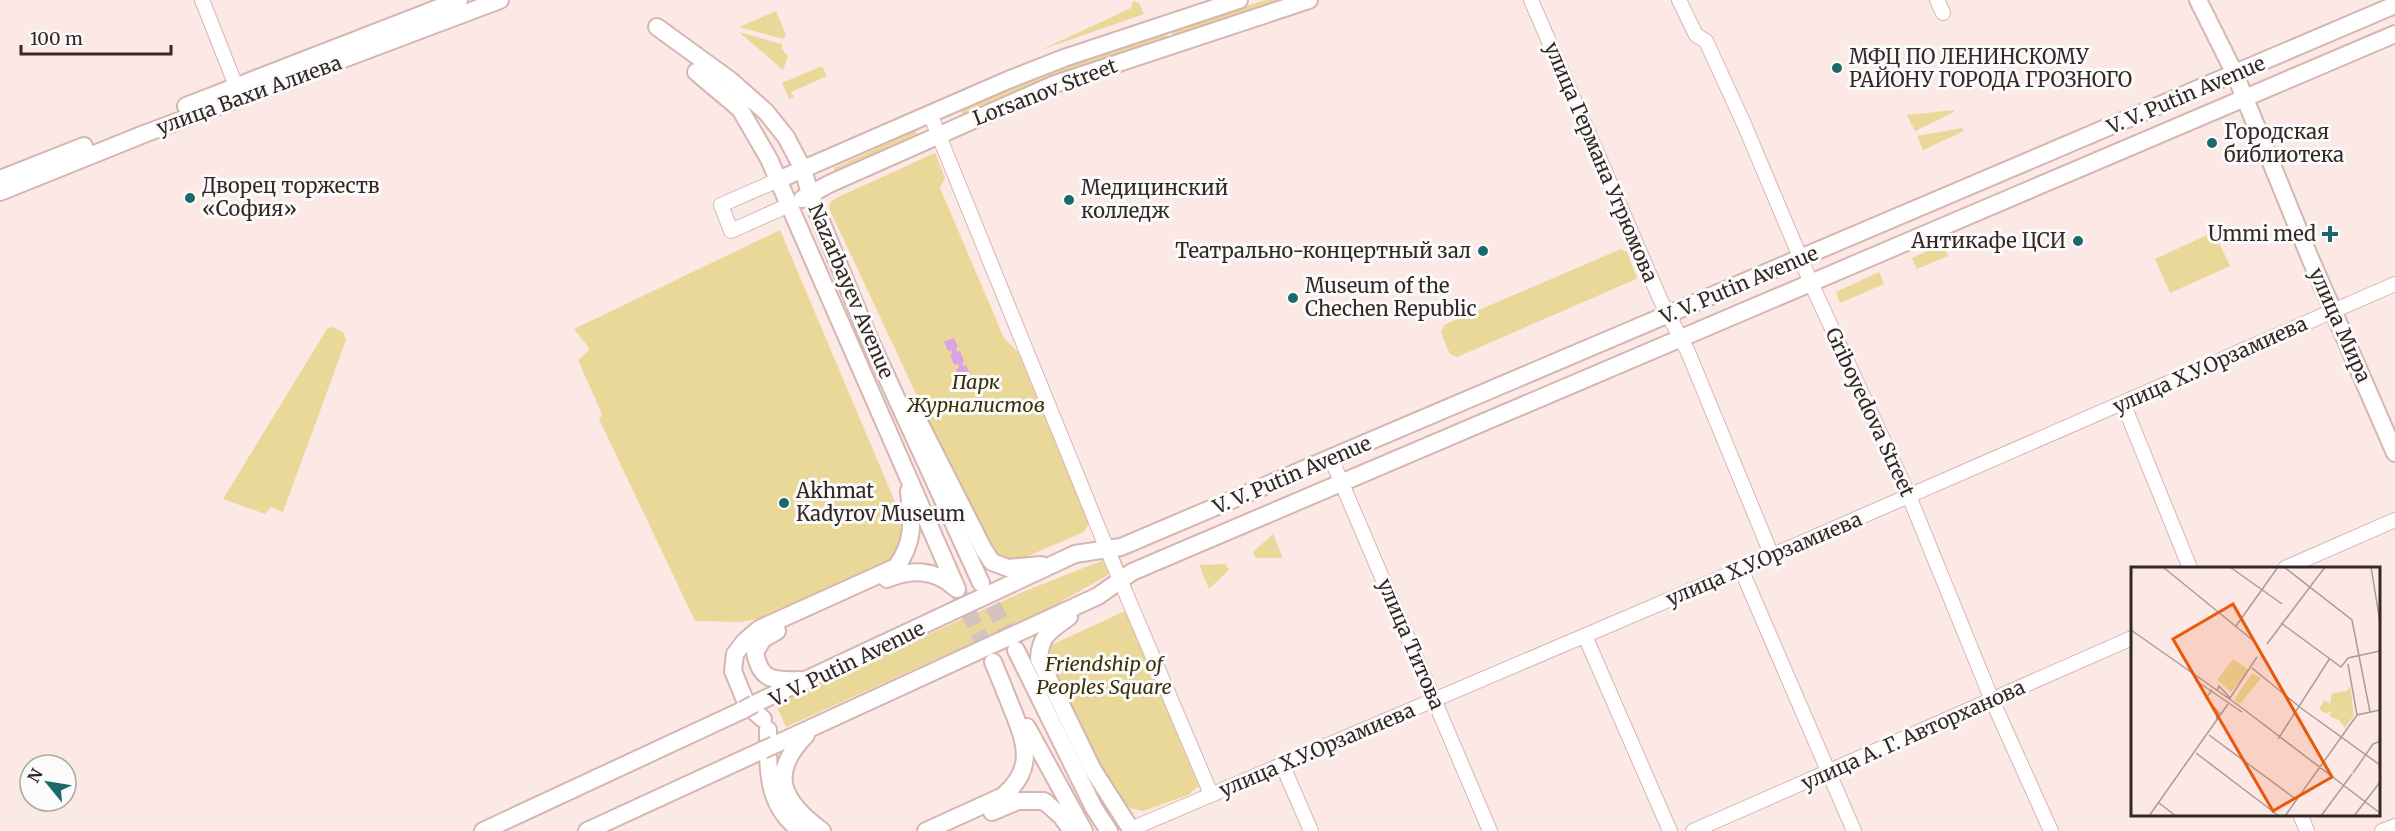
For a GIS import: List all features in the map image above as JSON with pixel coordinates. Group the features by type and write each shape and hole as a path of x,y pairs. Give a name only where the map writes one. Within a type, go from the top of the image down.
{"main road":[{"name":"улица Вахи Алиева","path":"0,192 459,0"},
{"name":"улица Вахи Алиева","path":"0,179 500,0"},
{"name":"Lorsanov Street","path":"778,180 1064,58 1239,0"},
{"name":"Lorsanov Street","path":"789,205 938,135 1055,84 1308,0"},
{"name":"улица Мира","path":"2198,0 2235,74 2395,453"},
{"name":"V. V. Putin Avenue","path":"764,725 806,680 1075,555 1121,547 2395,5"},
{"path":"657,27 699,65"},
{"name":"V. V. Putin Avenue","path":"764,725 814,727 1098,596 1132,572 2395,34"},
{"name":"Nazarbayev Avenue","path":"699,65 766,112 786,137 803,169 810,195 859,315 981,583"},
{"name":"Nazarbayev Avenue","path":"699,65 740,109 778,180 957,589 942,576 933,573 907,573 895,576 763,639 755,652 757,667 766,676 778,681 806,680"},
{"path":"859,315 876,336 984,550 993,562 1008,568 1057,563"},
{"path":"802,831 793,825 782,812 770,786 764,725 747,705 733,670 735,654 759,629 896,567 906,554 910,542 911,508 908,479"},
{"path":"1098,596 1044,637 1040,645 1039,659 1093,770 1131,830"},
{"path":"1016,650 1094,808 1109,831"},
{"path":"926,831 1004,796 1020,777 1025,761 1023,737 993,662 1084,831"},
{"path":"483,831 764,725"},
{"path":"587,831 764,725"},
{"path":"814,727 791,751 784,772 785,793 805,818 822,831"},
{"path":"950,831 1018,801 1029,800 1044,801 1062,816 1072,831"}],"street":[{"path":"202,0 239,92"},
{"name":"улица Германа Угрюмова","path":"1531,0 1679,339 1688,352 1772,556"},
{"name":"Griboyedova Street","path":"1679,0 1696,35 1706,41 1744,124 1810,283 1909,496 1992,700 2051,831"},
{"path":"930,114 1107,549 1211,794"},
{"path":"778,180 721,205 731,231 789,205"},
{"name":"улица Х.У.Орзамиева","path":"1131,830 1772,556 2395,284"},
{"path":"2123,403 2190,567"},
{"name":"улица Титова","path":"1331,458 1490,831"},
{"path":"2287,567 2395,520"},
{"path":"1741,569 1854,831"},
{"path":"1585,636 1670,831"},
{"name":"улица А. Г. Авторханова","path":"1693,831 2131,639"},
{"path":"1282,764 1311,831"},
{"path":"2301,816 2307,831"},
{"path":"2382,831 2395,826"}],"green space":[{"path":"1265,0 1284,0 1173,37 1171,31"},
{"path":"1133,1 1139,3 1144,14 1041,50 1131,8"},
{"path":"776,11 786,35 783,39 739,27"},
{"path":"739,32 782,44 782,49 788,56 783,70"},
{"path":"1166,33 1168,38 1062,73 963,117 961,111 1060,67"},
{"path":"822,66 827,76 791,92 794,97 789,99 782,83"},
{"path":"1954,110 1915,131 1907,115"},
{"path":"1962,128 1964,131 1923,150 1917,136"},
{"path":"915,131 918,136 834,172 834,168"},
{"name":"Парк Журналистов","path":"935,153 945,178 940,188 1004,338 1018,352 1089,523 1084,532 1004,566 983,537 829,208 830,203 836,198"},
{"path":"780,230 904,523 901,549 888,565 776,616 740,622 695,621 599,419 602,414 578,360 590,349 574,329"},
{"path":"2214,232 2230,266 2170,293 2155,259"},
{"path":"1943,244 1948,256 1917,269 1912,258"},
{"path":"1621,249 1627,252 1637,278 1634,280 1457,357 1450,354 1441,333 1444,325"},
{"path":"1879,272 1884,284 1840,303 1836,292"},
{"path":"333,327 344,333 346,340 283,512 271,507 265,514 223,499 327,329"},
{"path":"1273,534 1283,558 1256,558 1253,552"},
{"path":"1119,554 1124,566 1046,610 786,727 775,703 1025,591"},
{"path":"1226,564 1229,570 1209,589 1199,565"},
{"name":"Friendship of Peoples Square","path":"1125,611 1199,786 1188,795 1143,811 1121,806 1095,764 1045,648"}],"shaded area":[{"path":"954,338 958,347 957,352 960,351 964,361 963,366 966,365 970,374 961,379 956,369 959,368 958,364 954,365 950,355 953,354 951,350 948,351 944,342"}],"tunnel":[{"path":"982,584 1015,649"},
{"path":"957,589 991,658"}],"place":[{"name":"МФЦ ПО ЛЕНИНСКОМУ РАЙОНУ ГОРОДА ГРОЗНОГО","path":"1837,68"},
{"name":"Городская библиотека","path":"2212,143"},
{"name":"Дворец торжеств «София»","path":"190,198"},
{"name":"Медицинский колледж","path":"1069,200"},
{"name":"Ummi med","path":"2330,234"},
{"name":"Антикафе ЦСИ","path":"2078,241"},
{"name":"Театрально-концертный зал","path":"1483,251"},
{"name":"Museum of the Chechen Republic","path":"1293,298"},
{"name":"Akhmat Kadyrov Museum","path":"784,503"}]}
